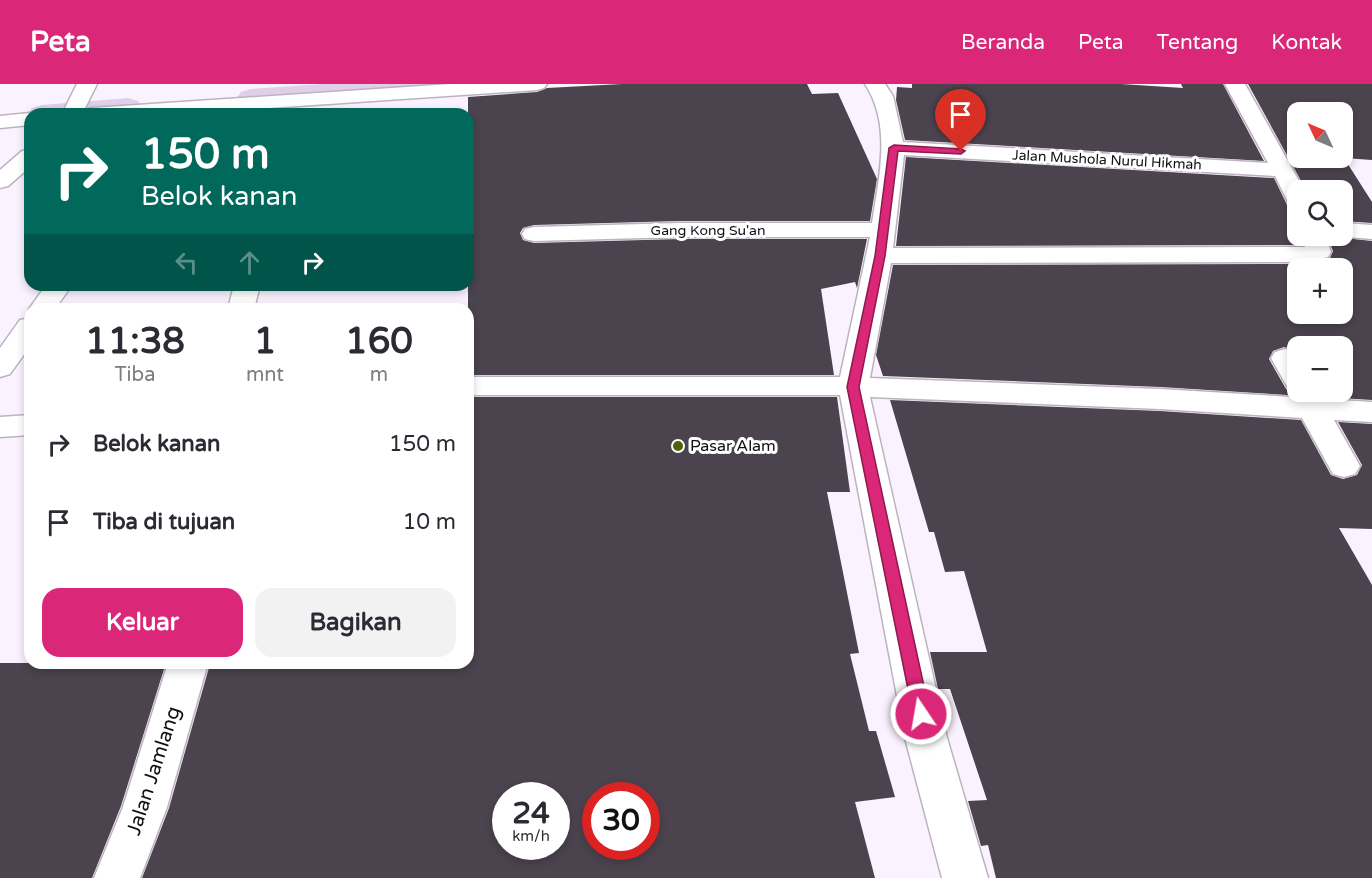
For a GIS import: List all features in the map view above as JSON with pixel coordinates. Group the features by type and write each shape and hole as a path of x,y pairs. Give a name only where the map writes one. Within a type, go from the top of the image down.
{"street":[{"path":"80,108 87,84"},
{"path":"125,108 265,93 309,107 537,84"},
{"path":"875,84 883,96 894,148 881,243 853,387 926,738 965,878"},
{"path":"1235,84 1289,180"},
{"path":"0,122 24,120"},
{"name":"Jalan Mushola Nurul Hikmah","path":"894,148 1284,170"},
{"path":"0,181 24,161"},
{"name":"Gang Kong Su'an","path":"534,234 680,230 881,243 1287,245"},
{"path":"1353,231 1372,232"},
{"path":"0,368 24,334"},
{"path":"474,386 853,387 1149,399 1287,400"},
{"path":"1309,402 1344,466"},
{"path":"1319,402 1372,412"},
{"path":"0,427 24,425"},
{"name":"Jalan Jamlang","path":"117,878 145,807 186,669"}],"building":[{"path":"622,84 807,84 812,94 838,93 877,179 870,221 680,221 534,225 523,228 520,233 523,240 534,243 680,239 867,239 857,288 855,282 821,289 834,375 474,375 474,303 468,303 468,291 474,291 474,108 468,108 468,97 537,92 547,88"},
{"path":"912,84 1121,84 1183,88 1181,84 1223,84 1264,161 905,140 896,100 897,87 912,88"},
{"path":"1248,84 1372,84 1372,160 1353,159 1353,102 1287,102 1287,155"},
{"path":"906,157 1274,178 1287,205 1287,245 896,246"},
{"path":"1294,168 1350,168 1372,202 1372,223 1353,222 1353,180 1301,180"},
{"path":"1353,239 1372,241 1372,400 1353,399 1353,336 1287,336 1287,348 1273,351 1269,359 1287,390 1287,395 1160,387 883,376 876,355 893,265 1287,264 1287,324 1353,324 1353,258 1330,258 1333,251 1331,246 1353,246"},
{"path":"474,397 837,397 850,492 827,492 859,653 850,654 869,731 876,731 895,797 855,802 875,878 142,878 169,808 209,669 474,669"},
{"path":"890,400 1160,411 1301,420 1331,475 1343,479 1357,475 1362,465 1338,422 1372,424 1372,529 1339,528 1372,585 1372,878 996,878 988,845 981,846 968,801 987,800 950,689 938,689 930,652 987,652 964,571 945,572 934,532 929,532"},
{"path":"0,663 24,663 24,669 164,669 121,806 92,878 0,878"}],"waterway":[{"path":"251,98 429,84"},
{"path":"116,108 128,107"}],"place":[{"name":"Pasar Alam","path":"678,446"}],"route":[{"path":"921,714 853,387 880,256 894,148 961,151"}]}
